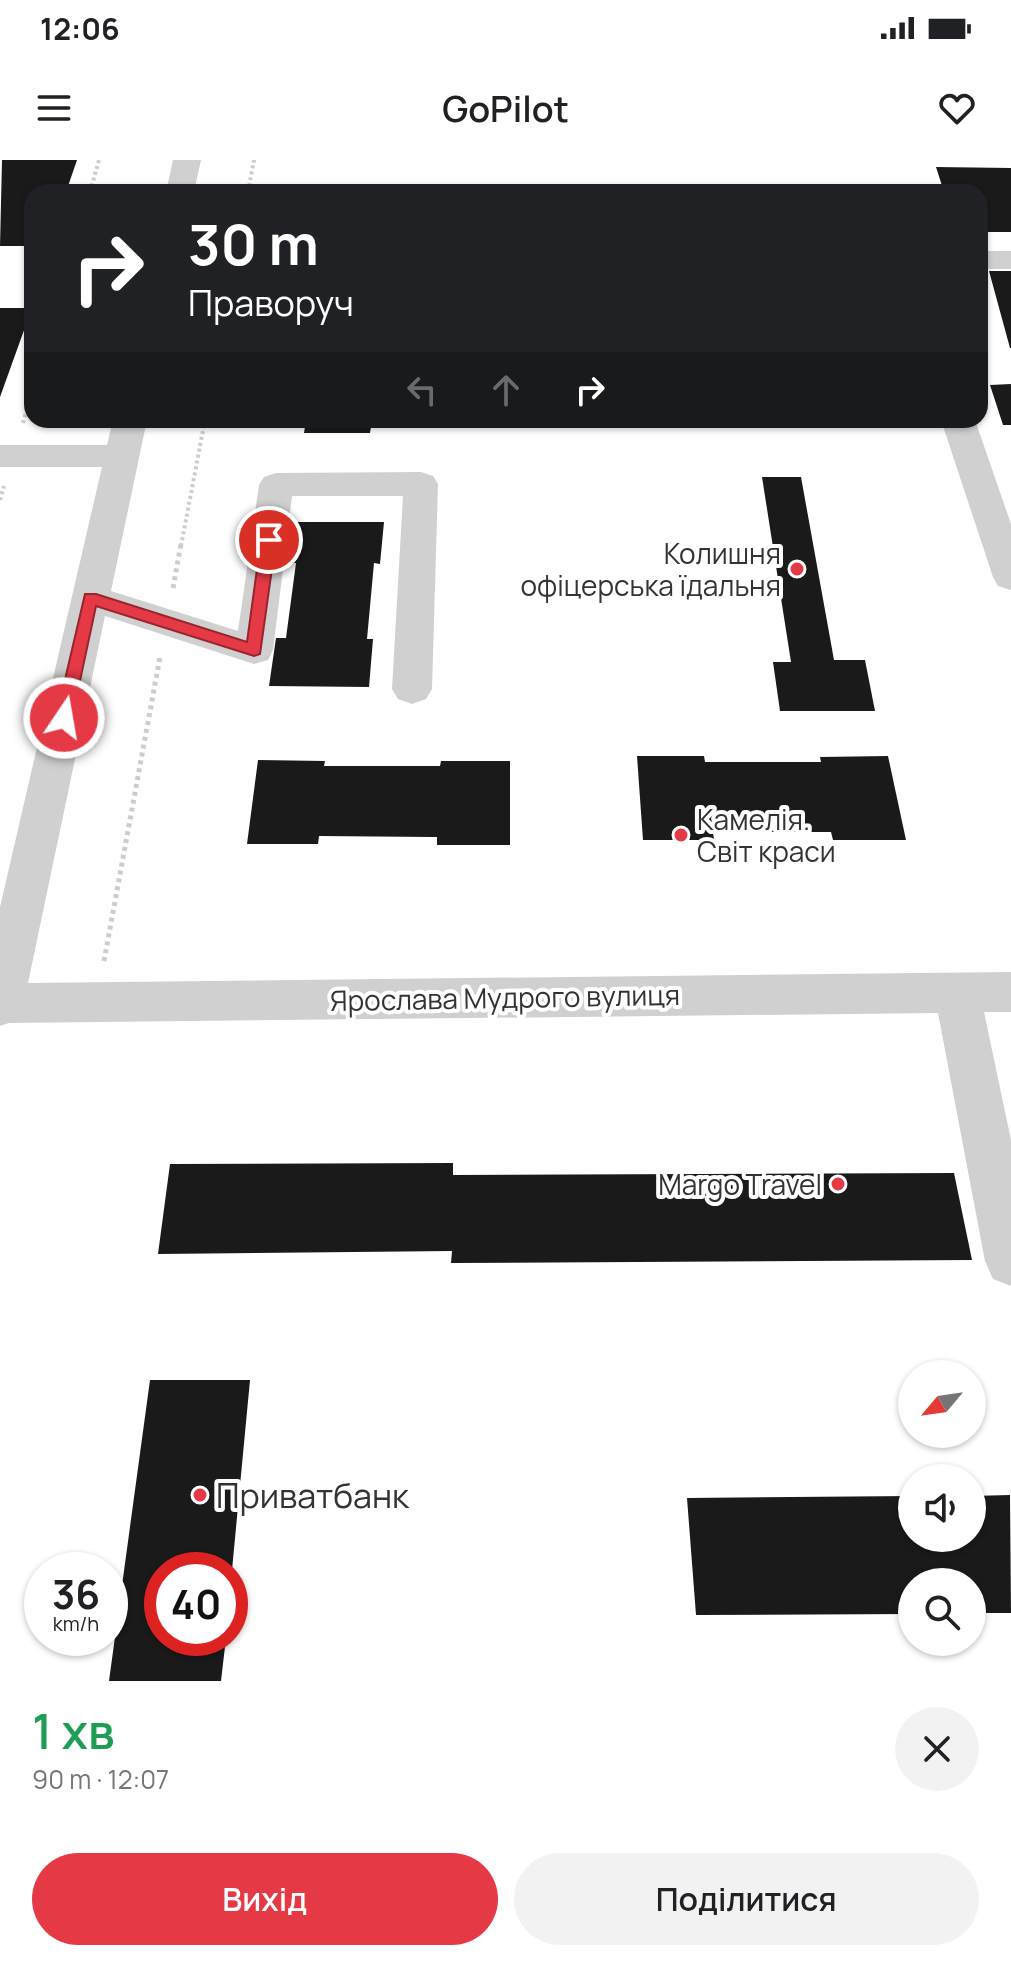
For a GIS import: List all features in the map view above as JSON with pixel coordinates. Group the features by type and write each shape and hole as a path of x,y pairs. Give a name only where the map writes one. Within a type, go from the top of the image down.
{"street":[{"path":"182,184 187,160"},
{"path":"988,260 1011,260"},
{"path":"961,428 1011,577"},
{"path":"0,456 126,438 0,1004"},
{"path":"90,598 254,650 276,485 421,484 412,689"},
{"name":"Ярослава Мудрого вулиця","path":"0,1004 1011,992"},
{"path":"957,993 1011,1261"}],"path":[{"path":"92,184 99,160"},
{"path":"250,184 254,160"},
{"path":"95,1001 203,428"}],"building":[{"path":"2,160 77,160 69,184 24,184 24,246 0,246"},
{"path":"936,167 1011,168 1011,232 988,232 988,184 941,184"},
{"path":"989,271 1011,271 1011,348 1010,348"},
{"path":"0,308 24,308 24,330 0,397"},
{"path":"1011,384 1011,425 1003,425 990,385"},
{"path":"305,428 371,428 370,433 304,433"},
{"name":"Колишня офіцерська їдальня","path":"762,477 801,477 834,660 865,660 875,711 780,711 773,662 791,662"},
{"path":"293,522 384,522 380,564 374,563 367,639 373,639 369,687 269,686 276,638 286,638 296,563 287,563"},
{"path":"637,756 704,756 705,762 821,762 820,757 888,756 906,840 833,840 831,832 713,832 714,840 643,840"},
{"path":"258,760 325,761 324,766 440,766 441,761 510,761 510,845 437,845 437,837 319,836 318,844 247,844"},
{"path":"453,1163 453,1175 954,1173 972,1260 451,1263 452,1251 158,1254 170,1164"},
{"path":"150,1380 250,1380 234,1552 144,1552 144,1656 224,1656 221,1681 109,1681 112,1656 128,1656 127,1552"},
{"path":"1010,1495 1011,1613 986,1613 986,1568 898,1568 898,1614 696,1615 687,1498 898,1496 898,1552 986,1552 986,1496"}],"place":[{"name":"Колишня офіцерська їдальня","path":"797,569"},
{"name":"Камелія. Світ краси","path":"681,835"},
{"name":"Margo Travel","path":"838,1184"},
{"name":"Приватбанк","path":"200,1495"}],"route":[{"path":"64,718 90,598 254,650 269,540"}]}
